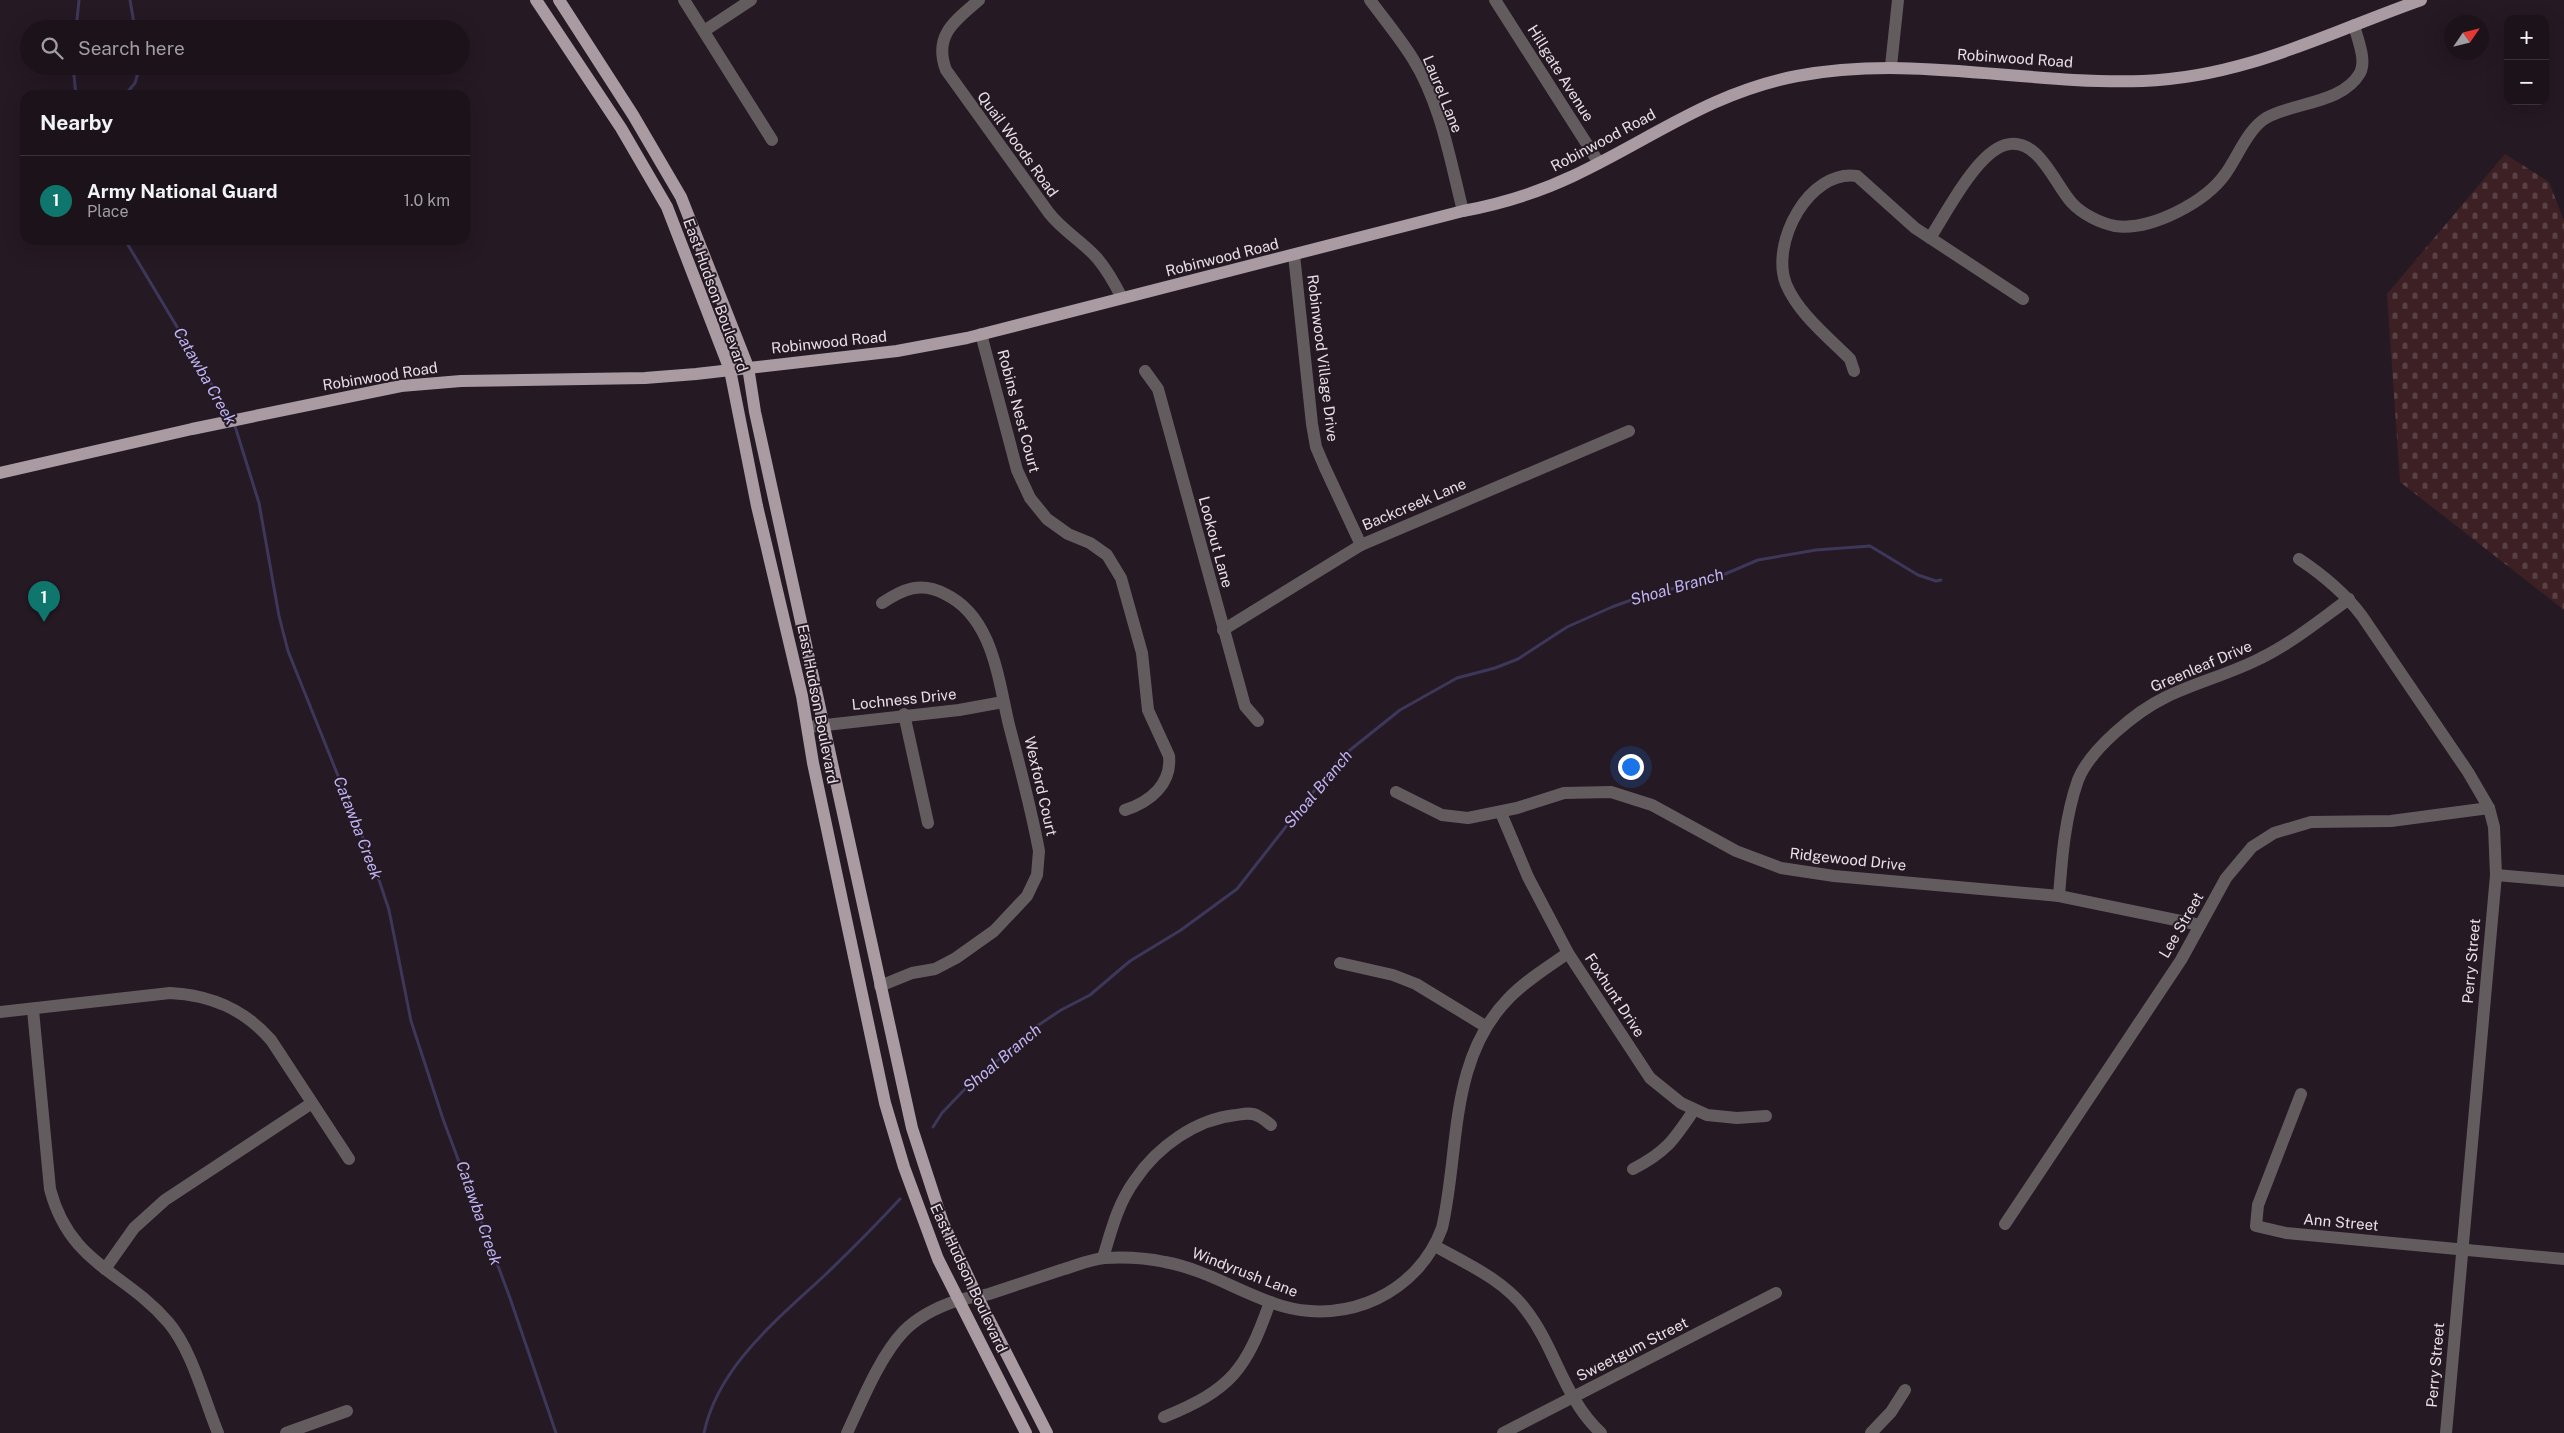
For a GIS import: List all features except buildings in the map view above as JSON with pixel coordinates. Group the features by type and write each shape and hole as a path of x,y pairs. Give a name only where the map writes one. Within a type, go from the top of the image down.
{"main road":[{"name":"East Hudson Boulevard","path":"536,0 620,128 667,207 730,370 736,411 808,727 812,763 885,1103 904,1167 928,1234 958,1300 1026,1433"},
{"name":"East Hudson Boulevard","path":"559,0 633,115 681,197 748,367 755,412 913,1130 944,1223 978,1298 1048,1433"},
{"name":"Robinwood Road","path":"0,473 192,428 350,395 426,383 645,378 897,352 981,334 1504,202 1538,191 1599,163 1669,123 1731,95 1801,76 1891,66 2111,81 2177,78 2255,63 2421,0"},
{"path":"859,985 880,986"}],"street":[{"path":"684,0 772,140"},
{"path":"704,30 751,0"},
{"name":"Quail Woods Road","path":"979,0 947,30 941,50 946,70 1048,213 1062,229 1096,258 1111,277 1122,298"},
{"name":"Laurel Lane","path":"1370,0 1413,59 1425,82 1443,133 1463,211"},
{"name":"Hillgate Avenue","path":"1495,0 1599,163"},
{"path":"1891,66 1898,0"},
{"path":"1930,238 1979,164 1995,150 2011,144 2023,146 2036,153 2073,204 2098,221 2116,226 2140,225 2181,209 2215,187 2250,136 2265,119 2330,95 2354,80 2362,67 2362,60 2354,25"},
{"path":"1854,371 1850,359 1808,316 1786,284 1784,275 1786,237 1796,212 1812,194 1832,180 1844,175 1857,176 1900,216 2022,300"},
{"name":"Robinwood Village Drive","path":"1294,255 1316,447 1361,545"},
{"name":"Robins Nest Court","path":"981,334 1023,487 1047,519 1068,534 1090,543 1107,555 1121,578 1129,599 1142,653 1148,710 1169,756 1170,763 1167,777 1153,796 1137,806 1125,810"},
{"name":"Lookout Lane","path":"1145,371 1158,389 1245,706 1258,721"},
{"name":"Backcreek Lane","path":"1223,630 1361,545 1629,431"},
{"name":"Perry Street","path":"2299,559 2349,599 2468,772 2489,808 2496,854 2496,875 2446,1433"},
{"name":"Wexford Court","path":"880,986 912,973 935,969 976,945 1011,914 1027,896 1037,875 1039,851 1035,828 987,639 972,614 965,607 939,590 920,587 903,590 882,602"},
{"name":"Greenleaf Drive","path":"2059,896 2066,827 2071,804 2079,777 2102,746 2150,705 2184,689 2223,676 2263,657 2349,599"},
{"name":"Lochness Drive","path":"808,727 904,714 959,710 1004,702"},
{"path":"904,714 928,823"},
{"name":"Ridgewood Drive","path":"1396,792 1429,810 1454,817 1482,817 1564,793 1611,792 1652,805 1736,851 1781,868 1834,876 2059,896 2200,925"},
{"name":"Lee Street","path":"2005,1224 2181,960 2239,860 2263,840 2287,828 2310,822 2411,820 2489,808"},
{"name":"Foxhunt Drive","path":"1501,812 1528,877 1568,953 1643,1068 1659,1086 1694,1110 1707,1115 1730,1118 1766,1116"},
{"path":"2496,875 2564,881"},
{"name":"Windyrush Lane","path":"851,1432 886,1356 904,1331 923,1316 958,1300 978,1298 1104,1258 1181,1265 1220,1279 1270,1302 1314,1312 1360,1306 1379,1299 1400,1285 1435,1246 1445,1213 1463,1081 1485,1026 1509,997 1568,953"},
{"path":"1340,963 1393,975 1416,984 1485,1026"},
{"path":"0,1012 33,1010 170,993 192,994 216,1001 241,1013 257,1024 271,1040 349,1159"},
{"path":"33,1010 50,1189 56,1210 82,1250 169,1322 181,1340 218,1433"},
{"name":"Ann Street","path":"2301,1094 2258,1205 2256,1226 2286,1233 2564,1259"},
{"path":"105,1269 134,1228 165,1200 312,1103"},
{"path":"1633,1169 1656,1157 1673,1142 1694,1110"},
{"path":"1104,1258 1122,1201 1149,1162 1166,1146 1202,1124 1226,1116 1250,1114 1258,1116 1271,1125"},
{"path":"1435,1246 1493,1280 1525,1309 1536,1325 1572,1398 1589,1422 1601,1433"},
{"name":"Sweetgum Street","path":"1503,1433 1776,1293"},
{"path":"1164,1417 1214,1394 1232,1377 1254,1345 1270,1302"},
{"path":"1872,1433 1891,1412 1905,1390"},
{"path":"286,1433 347,1411"}],"green space":[{"path":"2505,154 2549,182 2564,221 2564,610 2400,482 2387,294"}],"waterway":[{"name":"Catawba Creek","path":"77,20 79,0"},
{"path":"130,0 133,20"},
{"name":"Catawba Creek","path":"74,75 75,90"},
{"path":"129,90 135,83 137,75"},
{"name":"Catawba Creek","path":"128,245 231,417"},
{"name":"Catawba Creek","path":"234,423 259,503 279,616 288,651 375,868 389,910 411,1021 443,1119 510,1298 556,1433"},
{"name":"Shoal Branch","path":"933,1127 942,1113 962,1092 1034,1028 1061,1010 1090,995 1130,961 1181,930 1237,889 1340,758 1400,710 1457,678 1495,668 1518,659 1567,627 1612,607 1645,595 1711,580 1758,560 1816,550 1870,546 1918,575 1936,581 1941,580"},
{"name":"Shoal Branch","path":"704,1433 711,1409 722,1386 752,1345 854,1247 900,1199"}],"place":[{"name":"Army National Guard","path":"44,622"}]}
